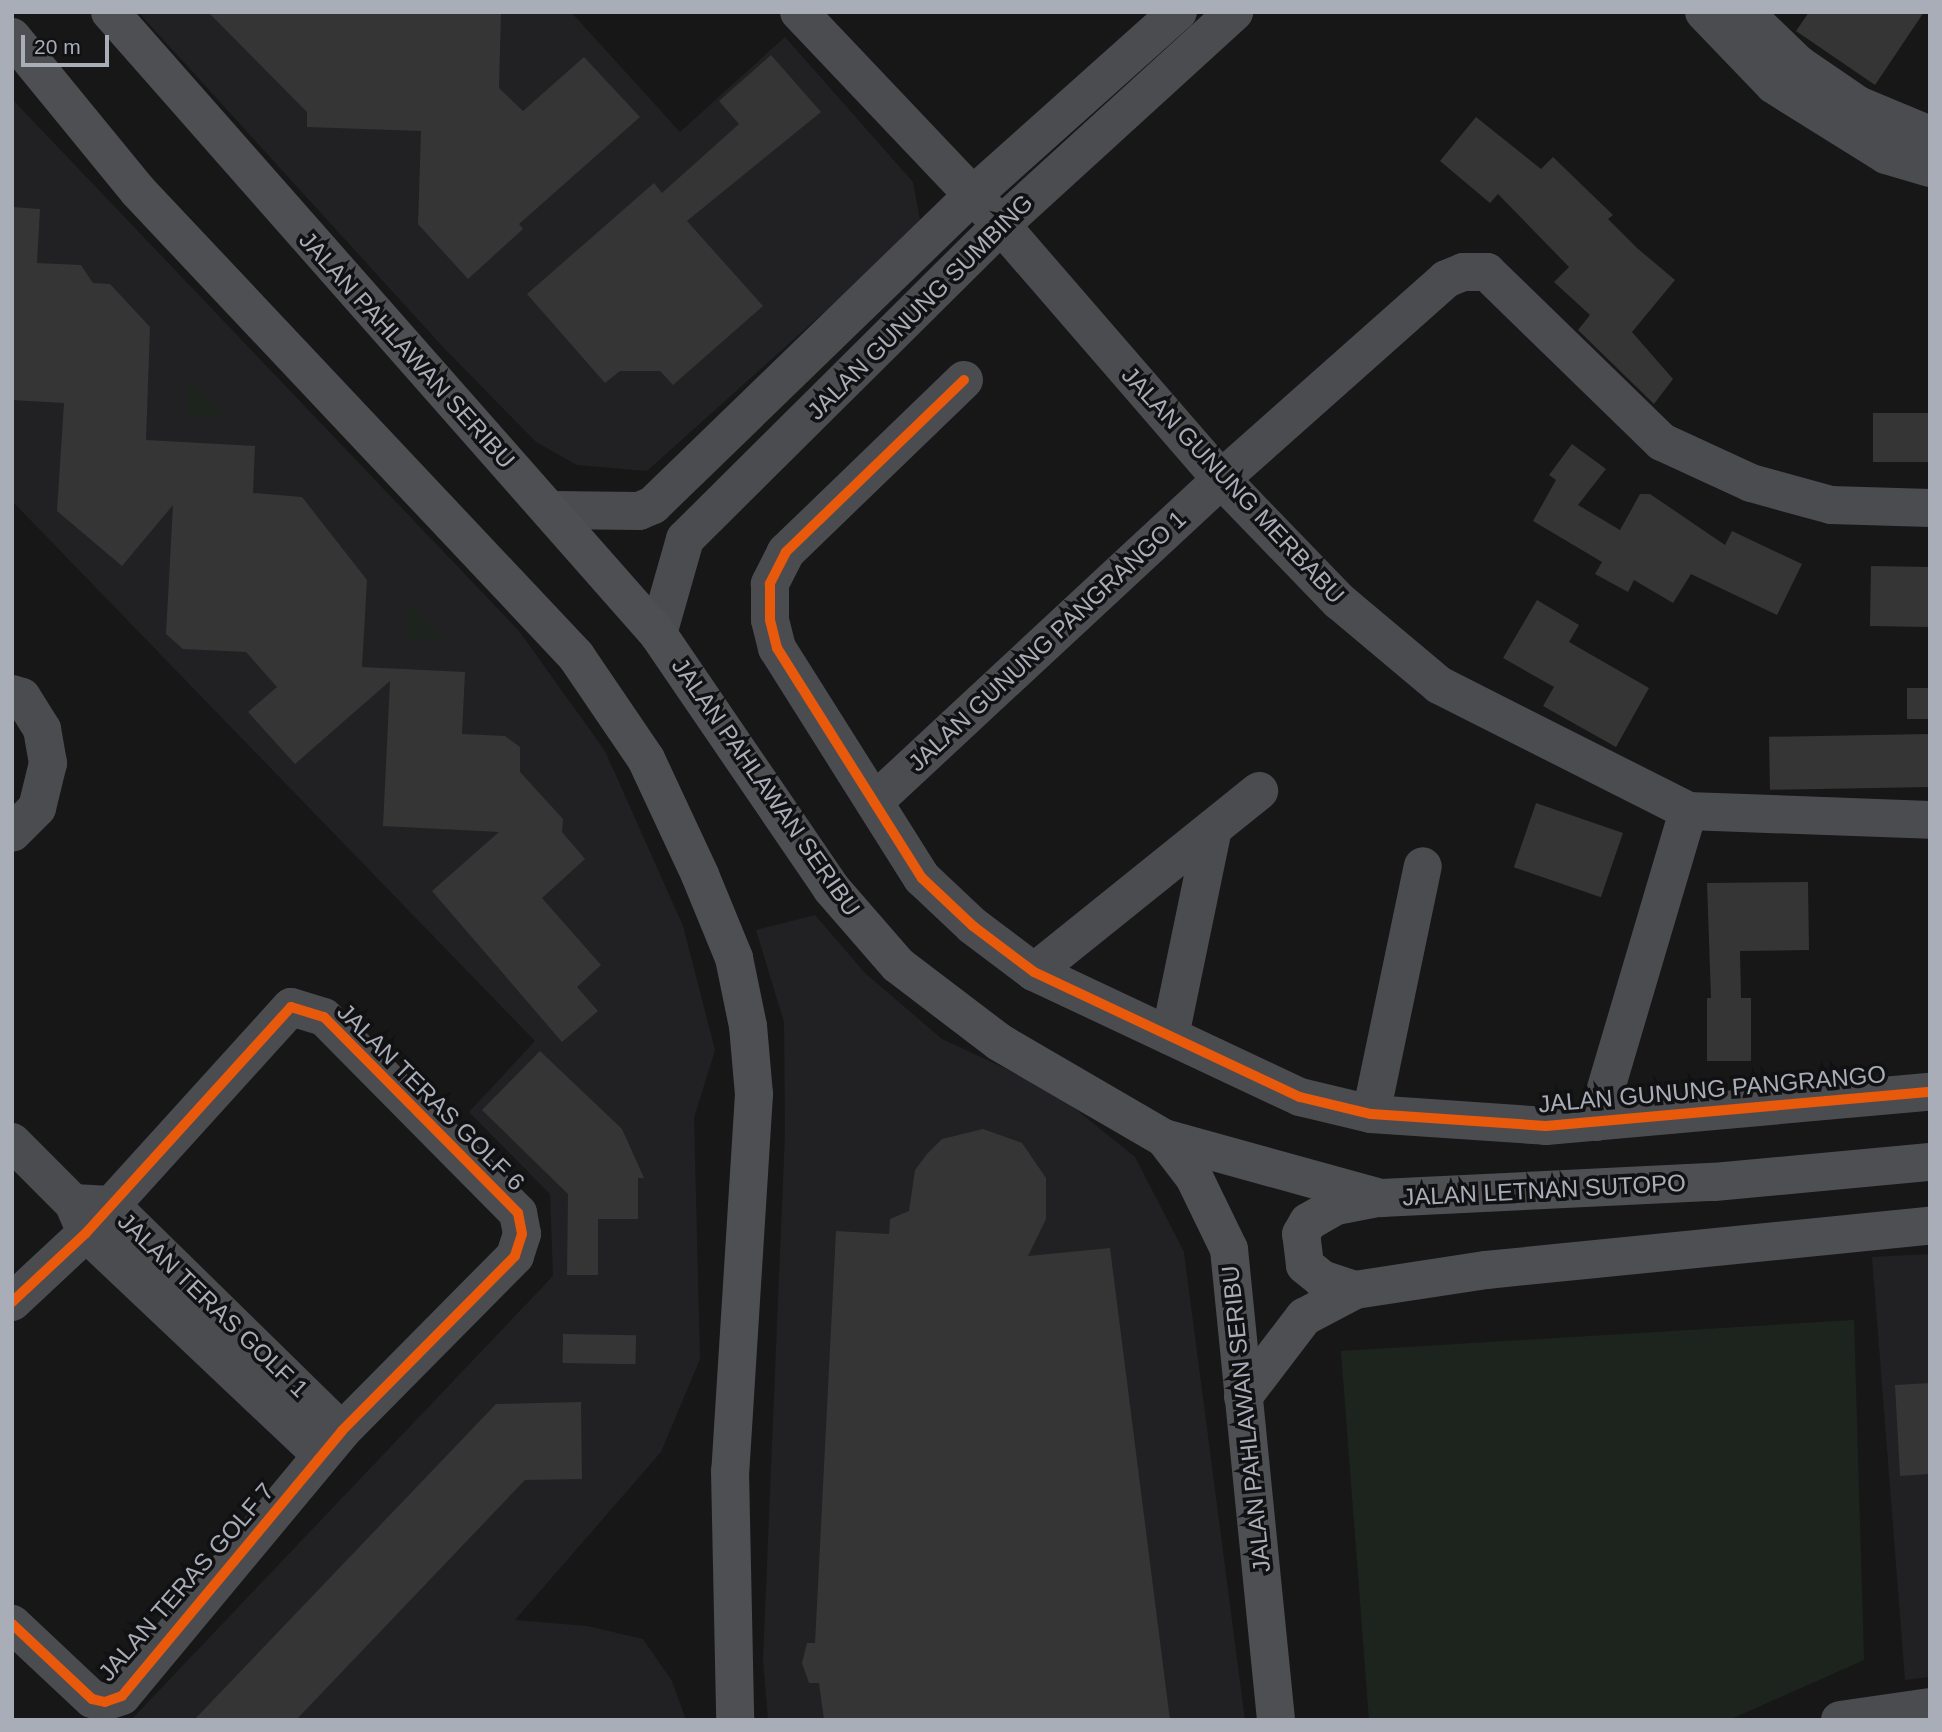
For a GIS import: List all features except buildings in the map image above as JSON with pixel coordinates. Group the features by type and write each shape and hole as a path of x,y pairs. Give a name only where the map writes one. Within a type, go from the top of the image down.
{"main road":[{"name":"JALAN PAHLAWAN SERIBU","path":"110,12 552,510 658,634 831,888 898,965 999,1042 1164,1139 1194,1177 1229,1249 1276,1720"},
{"path":"12,37 138,191 576,656 646,759 700,875 734,958 748,1026 754,1094 730,1471 735,1720"},
{"name":"JALAN LETNAN SUTOPO","path":"1164,1139 1381,1198 1714,1182 1930,1162"},
{"path":"1355,1290 1322,1279 1305,1265 1301,1234 1308,1222 1336,1206 1381,1198"},
{"path":"1243,1396 1304,1317 1355,1290 1486,1270 1930,1226"}],"street":[{"name":"JALAN GUNUNG MERBABU","path":"799,12 1001,225 1221,480 1339,601 1439,685 1688,811 1930,820"},
{"name":"JALAN GUNUNG SUMBING","path":"552,510 639,511 653,505 973,195 1178,12"},
{"name":"JALAN GUNUNG SUMBING","path":"658,634 681,544 1001,225 1234,12"},
{"path":"1704,12 1774,85 1886,155 1925,142"},
{"path":"1744,12 1798,64 1858,105 1925,142"},
{"name":"JALAN GUNUNG PANGRANGO 1","path":"874,802 1221,480 1446,279 1462,272 1487,272 1662,442 1752,483 1830,505 1930,508"},
{"name":"JALAN GUNUNG PANGRANGO","path":"964,380 786,552 770,584 777,648 922,877 974,926 1034,972 1300,1097 1371,1114 1545,1126 1930,1092"},
{"path":"12,694 22,697 42,729 47,782 21,812"},
{"path":"1034,972 1258,791"},
{"path":"1596,1122 1688,811"},
{"path":"1170,1036 1213,828"},
{"path":"1371,1114 1423,866"},
{"name":"JALAN TERAS GOLF 6","path":"111,1205 280,1013 300,1007 324,1017 518,1213 522,1234 515,1256 332,1443"},
{"name":"JALAN TERAS GOLF 1","path":"12,1143 79,1218 332,1443"},
{"name":"JALAN TERAS GOLF 1","path":"79,1218 111,1205 332,1443"},
{"path":"12,1302 79,1218"},
{"name":"JALAN TERAS GOLF 7","path":"12,1624 92,1699 116,1700 332,1443"},
{"path":"1840,1720 1930,1707"}],"shaded area":[{"path":"138,12 571,12 680,132 785,37 913,182 921,225 647,471 577,465 536,442 443,347"},
{"path":"12,99 519,631 605,751 683,926 715,1050 694,1118 700,1359 661,1452 515,1620 587,1626 643,1639 672,1681 686,1720 131,1720 553,1276 550,1194 469,1112 535,1041 12,501"},
{"path":"188,378 224,416 187,415"},
{"path":"407,601 443,639 406,638"},
{"path":"815,915 865,973 942,1039 1052,1090 1135,1157 1184,1252 1245,1720 768,1720 763,1660 785,1133 784,1022 756,930"},
{"path":"1930,1254 1930,1677 1905,1680 1872,1257"},
{"path":"1854,1320 1864,1660 1729,1720 1369,1720 1341,1351"}],"cycle path":[{"path":"964,380 786,552 770,584 770,620 777,648 922,878 973,926 1034,972 1300,1097 1371,1114 1546,1126 1930,1092"},
{"path":"12,1302 86,1233 291,1007 324,1017 518,1213 522,1234 515,1256 342,1431 122,1696 105,1702 92,1699 12,1624"}]}
